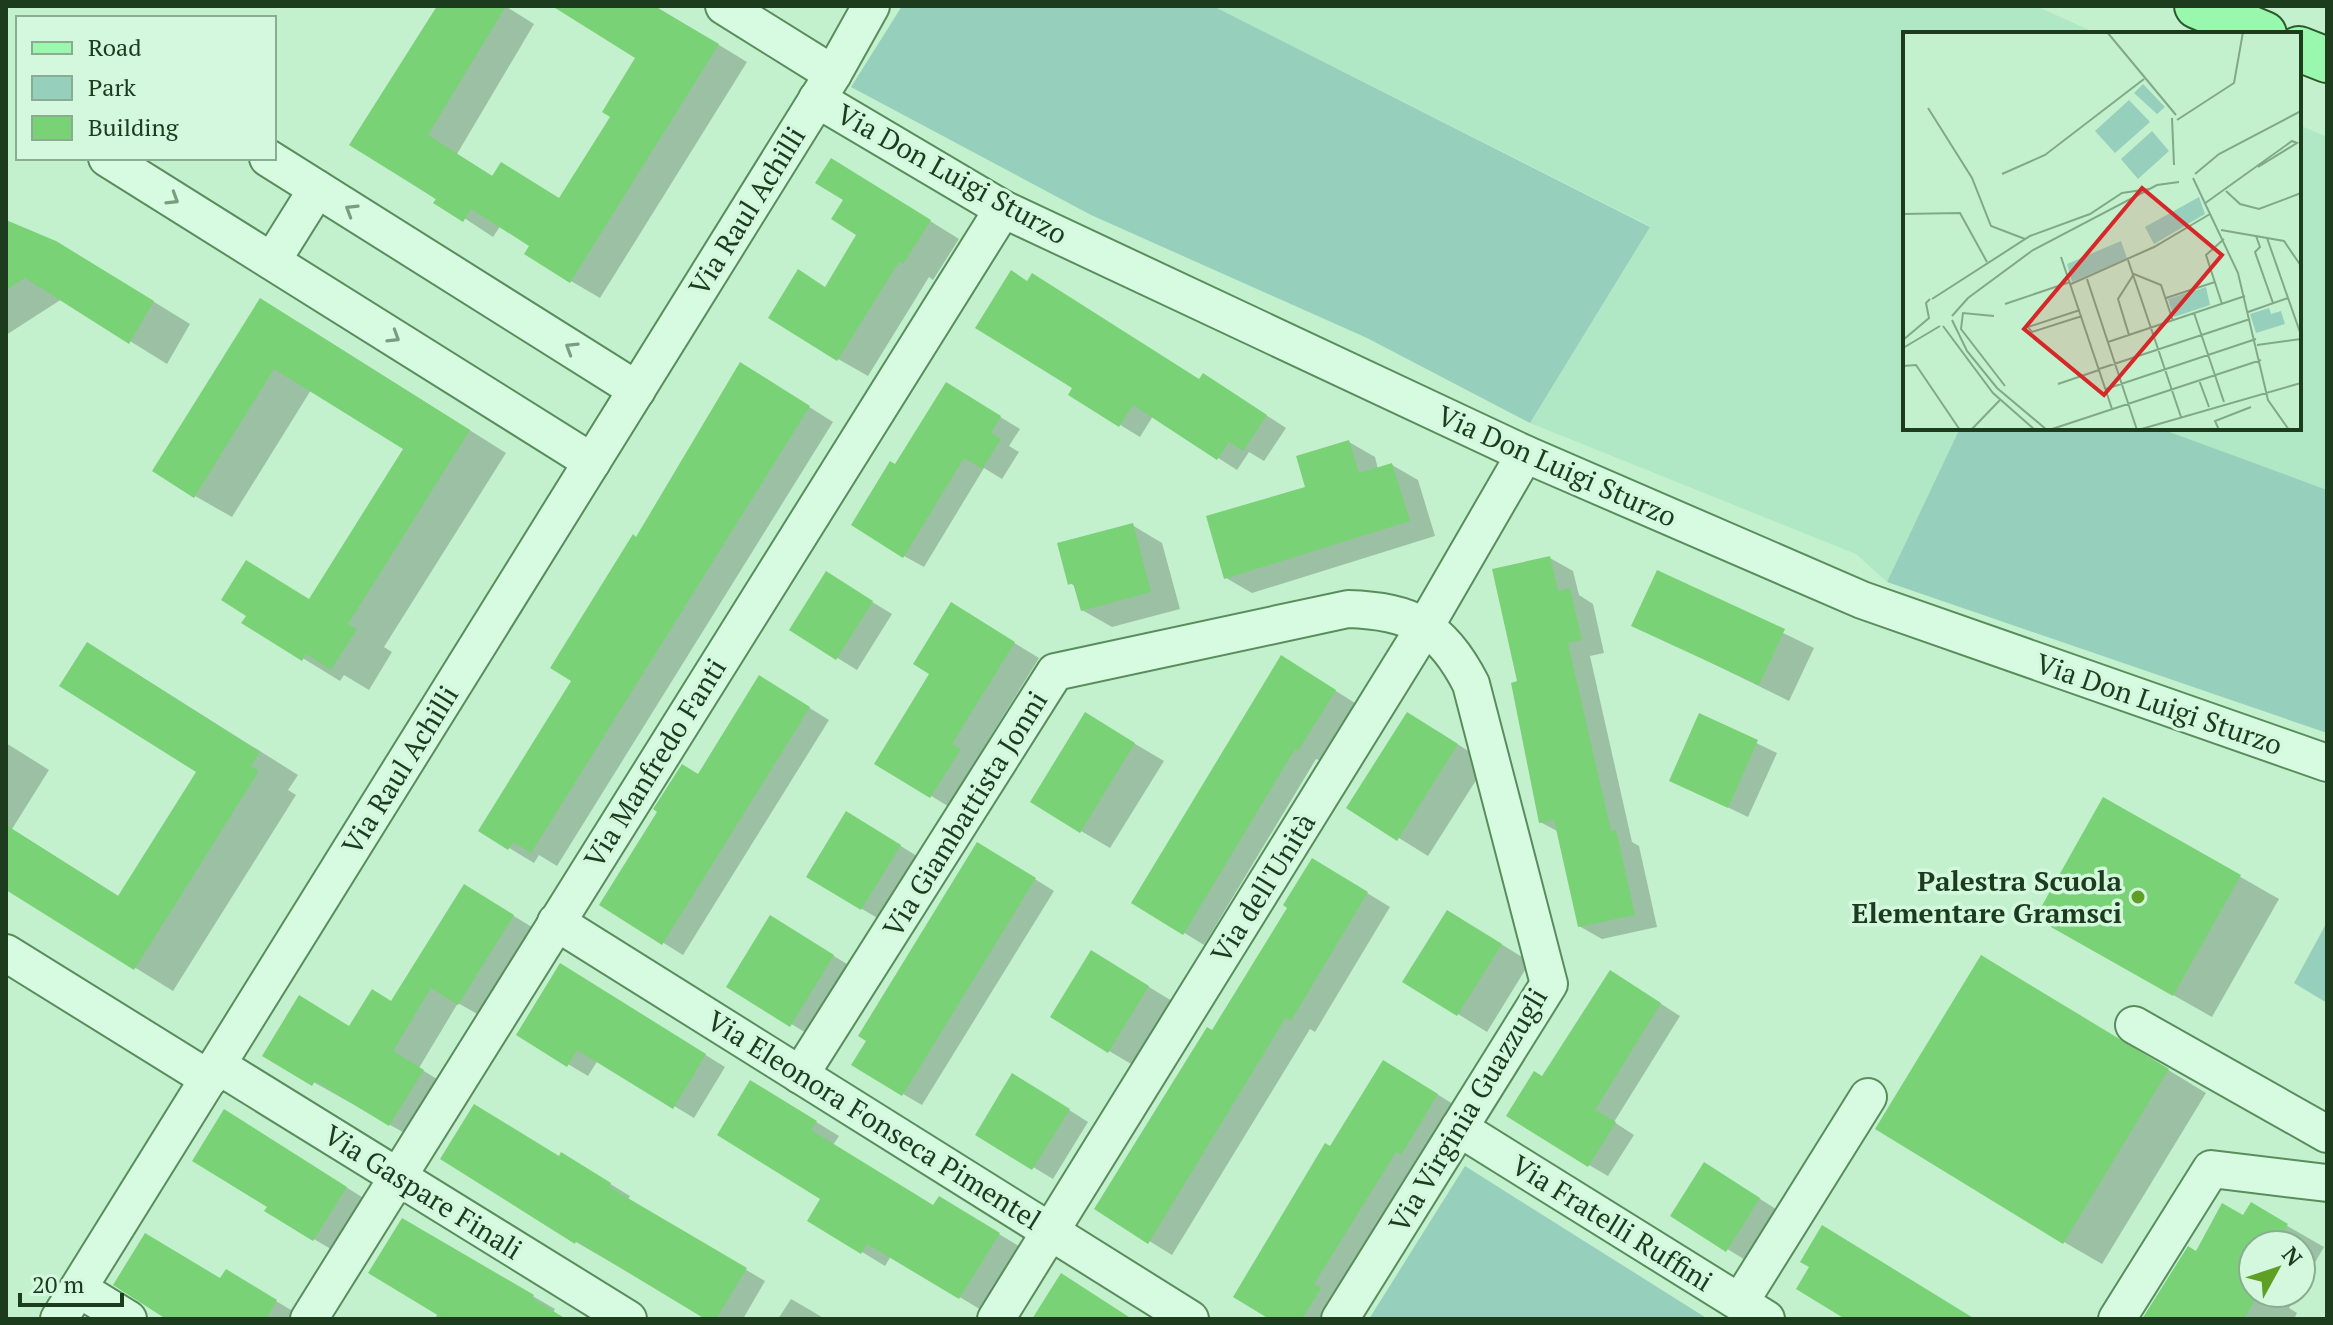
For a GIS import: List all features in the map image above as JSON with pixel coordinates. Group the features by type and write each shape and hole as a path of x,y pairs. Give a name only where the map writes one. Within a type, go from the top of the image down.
{"main road":[{"path":"2197,6 2259,32"},
{"path":"2301,50 2327,60"}],"street":[{"path":"724,6 825,87"},
{"name":"Via Raul Achilli","path":"59,1319 825,87 871,6"},
{"name":"Via Don Luigi Sturzo","path":"825,87 1003,209 1525,454 1862,600 2327,763"},
{"path":"110,160 592,462"},
{"path":"271,160 637,390"},
{"path":"272,261 317,189"},
{"name":"Via Manfredo Fanti","path":"309,1319 1003,209"},
{"name":"Via dell'Unità","path":"996,1319 1426,625 1525,454"},
{"name":"Via Giambattista Jonni","path":"800,1075 1055,672 1348,609 1370,610 1426,625"},
{"name":"Via Virginia Guazzugli","path":"1340,1319 1549,984 1471,684 1458,658 1426,625"},
{"name":"Via Eleonora Fonseca Pimentel","path":"556,922 1190,1319"},
{"path":"6,953 213,1072"},
{"path":"2134,1025 2327,1134"},
{"name":"Via Gaspare Finali","path":"213,1072 398,1176 628,1319"},
{"path":"1753,1311 1868,1097"},
{"name":"Via Fratelli Ruffini","path":"1459,1128 1753,1311"},
{"path":"2117,1319 2211,1169 2327,1183"},
{"path":"79,1289 128,1319"}],"green space":[{"path":"902,6 1213,6 1650,227 1530,423 1367,338 1091,215 851,87"},
{"path":"1213,6 2036,6 2094,32 1903,32 1903,430 1959,430 1887,582 1856,554 1530,423 1650,226"},
{"path":"2301,126 2327,137 2327,490 2164,430 2301,430"},
{"path":"1959,430 2164,430 2327,490 2327,733 1887,582"},
{"path":"2327,922 2327,1003 2294,983"},
{"path":"1465,1166 1708,1319 1369,1319"}],"building":[{"path":"437,6 506,6 428,135 492,176 501,162 559,198 610,117 602,112 635,58 552,6 654,6 719,44 570,283 524,254 529,246 471,209 463,222 433,203 436,199 349,145"},
{"path":"831,158 931,220 903,264 899,262 837,361 768,318 798,269 825,287 856,235 831,219 843,200 815,183"},
{"path":"6,220 56,241 154,301 129,344 25,278 6,290"},
{"path":"1011,270 1027,281 1032,273 1199,379 1203,373 1267,415 1243,451 1229,442 1217,460 1133,405 1119,427 1068,395 1072,388 975,328"},
{"path":"260,298 470,430 348,624 357,629 331,670 306,654 302,661 241,623 246,616 221,600 246,560 309,599 403,449 274,369 194,498 152,471"},
{"path":"740,362 810,406 531,853 513,842 508,850 478,831 571,681 550,668 633,534 636,537"},
{"path":"946,382 1001,416 991,433 1001,439 982,469 964,458 903,558 851,525 890,461 895,464"},
{"path":"1349,440 1359,473 1392,463 1410,521 1224,579 1206,516 1305,487 1296,456"},
{"path":"1133,523 1151,592 1081,611 1073,583 1068,585 1057,543"},
{"path":"1550,556 1558,591 1570,588 1582,640 1568,643 1611,831 1616,830 1635,915 1578,927 1554,820 1539,823 1511,683 1517,681 1492,569"},
{"path":"1657,570 1785,629 1759,685 1631,626"},
{"path":"826,571 873,601 836,660 789,630"},
{"path":"951,602 1015,642 952,744 961,749 930,798 874,764 929,674 913,664"},
{"path":"87,642 260,752 251,766 259,771 134,970 6,890 6,825 118,896 196,772 59,686"},
{"path":"1281,655 1336,690 1298,751 1295,749 1183,935 1131,903"},
{"path":"759,675 810,707 662,945 599,905 657,812 653,809 682,764 698,774"},
{"path":"1085,712 1135,743 1080,833 1030,802"},
{"path":"1407,712 1458,744 1397,841 1346,808"},
{"path":"1699,713 1758,740 1728,808 1669,781"},
{"name":"Palestra Scuola Elementare Gramsci","path":"2103,797 2241,875 2173,996 2035,918"},
{"path":"846,811 901,845 861,910 806,877"},
{"path":"977,842 1036,878 902,1096 851,1065 866,1041 858,1036"},
{"path":"1312,858 1368,892 1291,1021 1286,1017 1148,1244 1094,1209 1207,1027 1212,1030 1287,908 1283,905"},
{"path":"464,884 514,915 458,1005 431,988 393,1051 424,1070 389,1126 315,1081 312,1086 262,1056 299,995 349,1026 372,989 391,1001"},
{"path":"1447,910 1502,944 1457,1016 1402,982"},
{"path":"770,915 834,955 790,1027 726,987"},
{"path":"1091,950 1149,986 1108,1053 1050,1017"},
{"path":"1981,955 2169,1069 2063,1244 1875,1129"},
{"path":"560,963 706,1054 673,1109 577,1050 567,1067 516,1035"},
{"path":"1610,970 1661,1003 1595,1110 1616,1122 1588,1167 1506,1116 1534,1071 1542,1076"},
{"path":"1383,1060 1438,1094 1401,1155 1396,1152 1314,1284 1321,1288 1302,1319 1269,1319 1233,1297 1325,1143 1330,1146"},
{"path":"1012,1073 1070,1109 1032,1170 975,1135"},
{"path":"750,1080 817,1121 811,1130 933,1205 939,1196 1000,1233 959,1299 867,1244 861,1254 807,1221 820,1199 717,1135"},
{"path":"474,1104 559,1156 561,1152 611,1183 609,1187 747,1268 716,1319 705,1319 576,1241 575,1244 440,1159"},
{"path":"224,1109 347,1187 313,1241 264,1211 267,1207 192,1161"},
{"path":"1704,1162 1760,1198 1726,1252 1670,1216"},
{"path":"2251,1202 2288,1224 2285,1229 2237,1229 2237,1309 2250,1309 2244,1319 2142,1319 2188,1246 2196,1251 2222,1203 2243,1215"},
{"path":"402,1218 534,1295 532,1298 566,1319 444,1319 368,1273"},
{"path":"1822,1225 1975,1319 1845,1319 1796,1289 1809,1267 1800,1262"},
{"path":"145,1233 220,1278 226,1269 277,1300 266,1319 166,1319 113,1285"},
{"path":"1061,1273 1132,1319 1032,1319"}],"place":[{"name":"Palestra Scuola Elementare Gramsci","path":"2138,897"}]}
